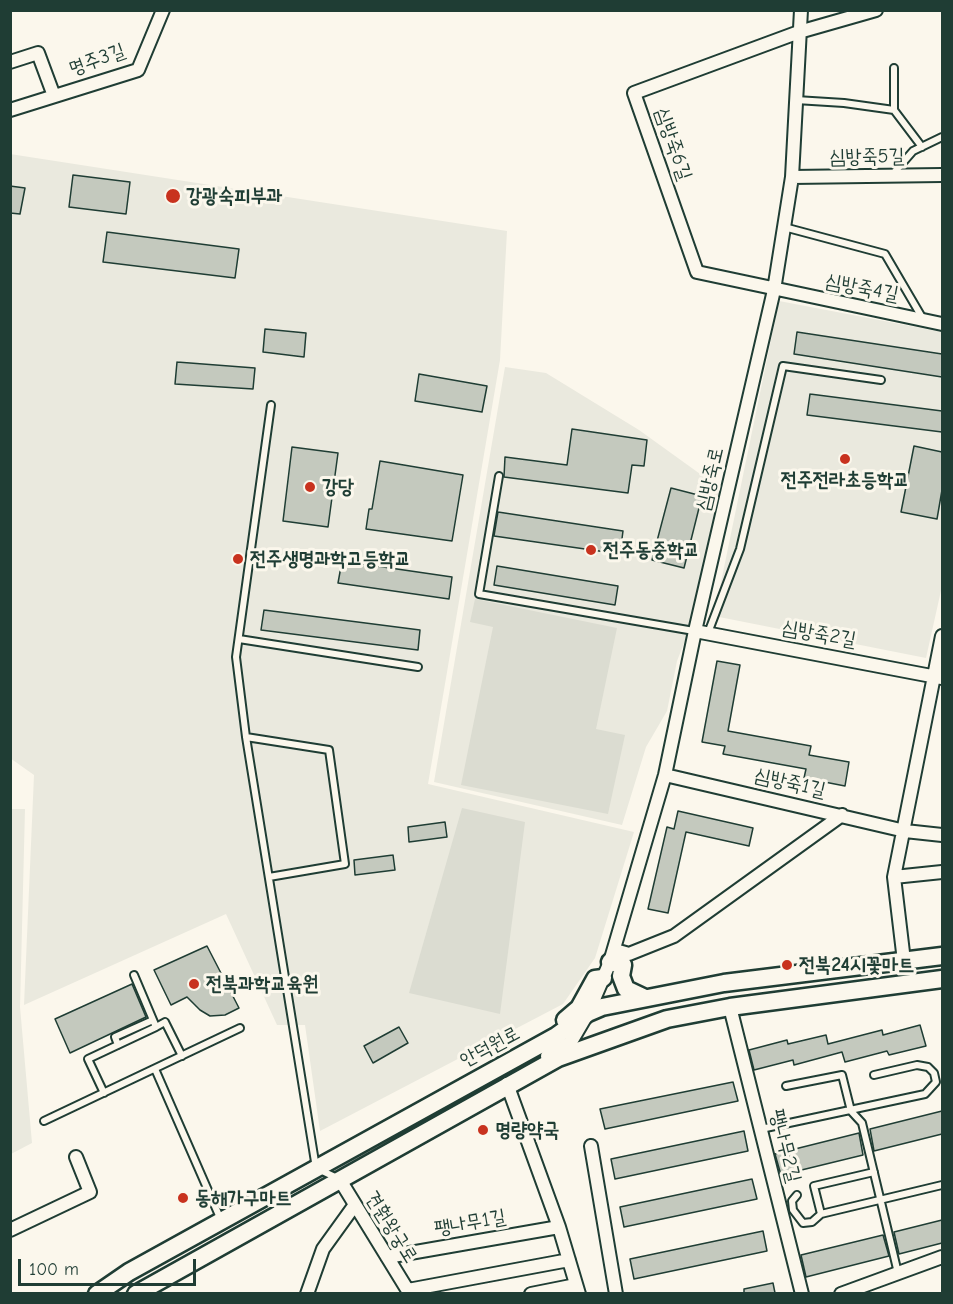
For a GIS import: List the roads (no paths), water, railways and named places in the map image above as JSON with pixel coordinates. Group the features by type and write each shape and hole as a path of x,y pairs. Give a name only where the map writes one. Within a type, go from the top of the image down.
{"street":[{"name":"명주3길","path":"10,110 138,70 163,10"},
{"name":"심방죽로","path":"534,1070 542,1059 571,1042 588,1013 613,956 665,775 701,632 774,290 792,177 801,10"},
{"path":"799,32 876,10"},
{"name":"심방죽6길","path":"697,272 634,93 799,32"},
{"path":"10,62 38,53 54,96"},
{"name":"심방죽5길","path":"792,177 942,175"},
{"name":"심방죽4길","path":"697,272 942,324"},
{"name":"심방죽2길","path":"701,632 939,677"},
{"path":"904,961 894,877 939,677 942,636"},
{"name":"심방죽1길","path":"665,775 905,831 942,835"},
{"path":"613,956 629,954 674,936 842,815"},
{"path":"894,877 942,872"},
{"path":"613,956 622,965 621,976 626,988 645,998"},
{"name":"안덕원로","path":"97,1293 129,1272 556,1036 588,1013 602,1007 724,983 942,956"},
{"path":"556,1036 554,1030 579,1008 595,979 603,978"},
{"name":"안덕원로","path":"136,1293 507,1084 558,1058 636,1028 730,1007 942,979"},
{"name":"팽나무2길","path":"730,1007 802,1293"},
{"path":"507,1084 559,1227 578,1289 531,1293"},
{"path":"591,1146 616,1293"},
{"path":"10,1230 90,1192 76,1157"},
{"name":"견훤왕궁로","path":"340,1180 409,1292"},
{"path":"307,1293 323,1249 354,1206"},
{"name":"팽나무1길","path":"387,1257 559,1227"},
{"path":"841,1293 942,1257"},
{"path":"409,1292 569,1260"}],"lane":[{"path":"894,68 894,110 922,147"},
{"path":"796,100 844,103 894,110"},
{"path":"891,176 913,151 942,137"},
{"path":"784,227 885,254 924,320"},
{"path":"499,476 479,594 701,632 740,549 783,366 881,380"},
{"path":"271,405 236,657 246,737 316,1168 340,1180"},
{"path":"239,639 418,667"},
{"path":"246,737 329,750 345,864 269,877"},
{"path":"134,975 156,1027"},
{"path":"118,1045 114,1037 153,1020"},
{"path":"104,1093 88,1059 165,1022 182,1056"},
{"path":"44,1121 240,1029"},
{"path":"761,1129 925,1094 936,1083 934,1073 928,1067 917,1065 874,1075"},
{"path":"155,1069 221,1221"},
{"path":"786,1086 842,1075 851,1111 862,1123 898,1273"},
{"path":"821,1214 814,1186 874,1172"},
{"path":"797,1195 792,1201 793,1210 803,1223 812,1222 821,1214 942,1185"}],"place":[{"name":"강광숙피부과","path":"173,196"},
{"name":"전주전라초등학교","path":"845,459"},
{"name":"강당","path":"310,487"},
{"name":"전주동중학교","path":"591,550"},
{"name":"전주생명과학고등학교","path":"238,559"},
{"name":"전북24시꽃마트","path":"787,965"},
{"name":"전북과학교육원","path":"194,984"},
{"name":"명량약국","path":"483,1130"},
{"name":"동해가구마트","path":"183,1198"}]}
